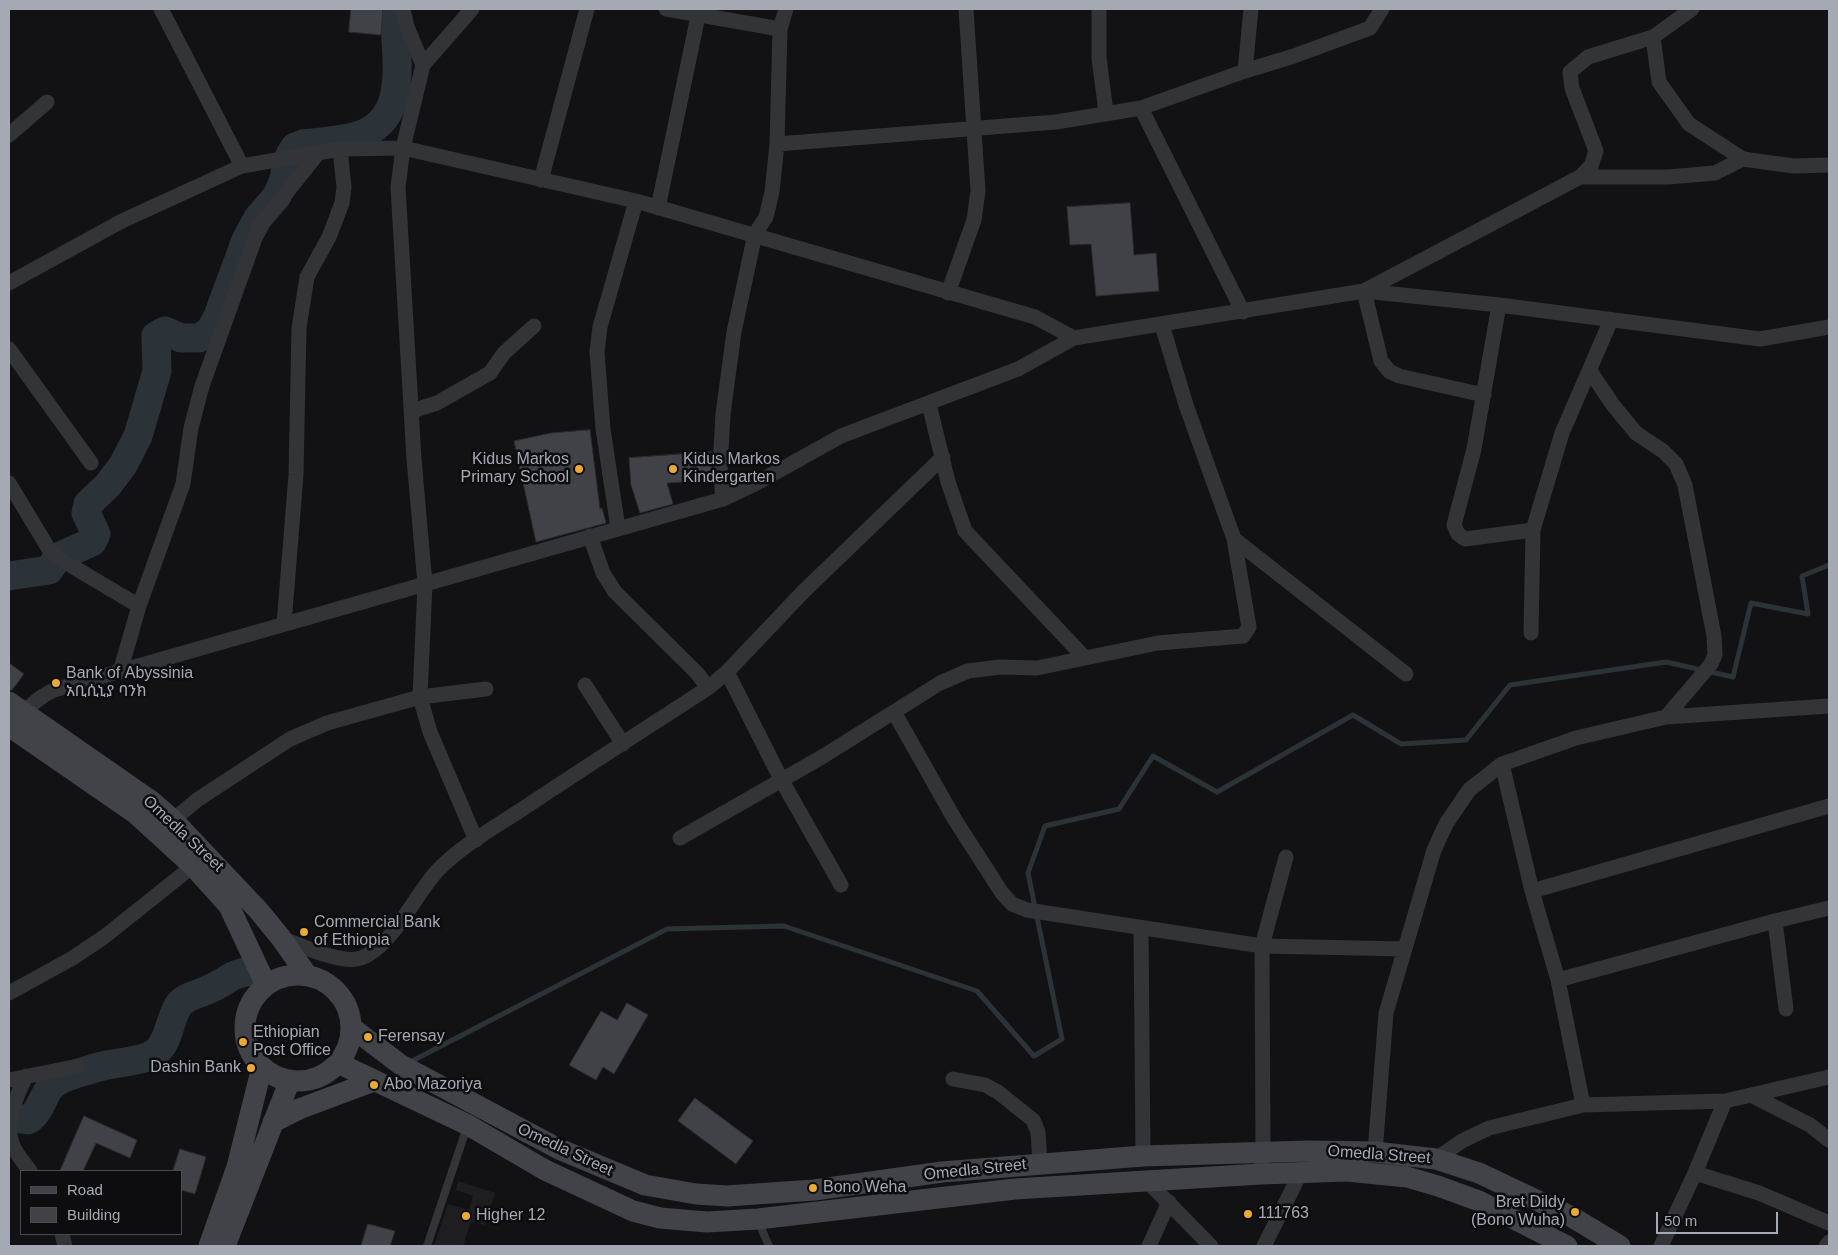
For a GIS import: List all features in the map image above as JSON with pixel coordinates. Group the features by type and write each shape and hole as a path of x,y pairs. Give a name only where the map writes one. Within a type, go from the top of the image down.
{"main road":[{"name":"Omedla Street","path":"14,717 150,800 173,820 229,877 281,938 307,975 321,980 338,994 349,1013 351,1028 401,1065 550,1145 601,1169 645,1185 696,1194 753,1195 814,1190 942,1172 1040,1163 1143,1156 1263,1152 1375,1152 1436,1159 1494,1179 1572,1217 1620,1246"},
{"path":"14,717 135,814 193,866 229,906 266,985"},
{"path":"307,975 285,976 266,985 253,998 246,1015 245,1034 251,1052 262,1067 275,1076 290,1080 308,1080 324,1074 338,1063 350,1040 351,1028"},
{"name":"Omedla Street","path":"338,1063 468,1125 545,1170 633,1211 660,1218 707,1222 758,1219 1015,1189 1301,1172 1375,1173 1407,1178 1438,1186 1478,1201 1566,1246"},
{"path":"209,1246 237,1167 262,1067"},
{"path":"225,1246 290,1080"},
{"path":"273,1122 299,1109 374,1081"},
{"path":"753,1195 758,1219"}],"street":[{"path":"161,9 242,166"},
{"path":"403,9 407,27 422,66"},
{"path":"472,9 422,66 403,148 398,187 425,584 420,697 430,732 476,840"},
{"path":"540,180 587,9"},
{"path":"666,9 698,16 780,28"},
{"path":"723,498 720,468 723,414 734,332 755,234 766,217 772,192 777,144 780,28 786,9"},
{"path":"948,293 974,220 978,191 966,9"},
{"path":"1100,9 1099,58 1106,112"},
{"path":"1245,71 1251,9"},
{"path":"777,144 1056,122 1106,112 1141,108 1370,28 1382,9"},
{"path":"1364,291 1580,177 1592,166 1596,151 1572,88 1570,72 1588,57 1653,37 1692,9"},
{"path":"658,208 698,16"},
{"path":"1653,37 1658,82 1689,124 1743,159 1793,166 1829,165"},
{"path":"9,135 47,102"},
{"path":"1141,108 1243,312"},
{"path":"9,283 122,221 242,166 340,149 403,148 636,202 755,234 948,293 1034,317 1074,338"},
{"path":"284,624 296,475 300,328 306,277 329,237 342,203 344,187 340,149"},
{"path":"120,672 139,606 183,484 191,428 202,386 259,227 319,152"},
{"path":"1580,177 1668,177 1715,173 1743,159"},
{"path":"618,528 603,429 596,352 600,327 636,202"},
{"path":"1364,291 1381,362 1388,371 1399,376 1484,395"},
{"path":"14,717 42,696 54,690 723,498 756,484 841,436 1018,369 1074,338 1364,291 1499,305 1760,339 1829,327"},
{"path":"1499,305 1474,449 1454,525 1458,534 1465,539 1533,530"},
{"path":"1531,633 1533,530 1562,433 1611,320"},
{"path":"680,838 782,781 940,683 968,671 1000,667 1037,668 1158,643 1243,636 1249,626 1234,539 1186,406 1162,325"},
{"path":"412,411 437,403 490,373 504,353 534,326"},
{"path":"9,349 91,463"},
{"path":"1590,371 1613,405 1636,433 1663,451 1676,464 1682,478 1714,636 1715,656 1711,664 1666,717"},
{"path":"929,404 948,482 965,531 1085,658"},
{"path":"281,938 342,959 360,959 376,950 391,935 414,900 438,870 476,840 708,688 727,672 810,586 943,457"},
{"path":"9,483 50,550 65,562 139,606"},
{"path":"590,536 603,573 615,592 697,672 708,688"},
{"path":"1234,539 1406,674"},
{"path":"727,672 782,781 841,885"},
{"path":"585,685 623,744"},
{"path":"173,820 197,800 290,740 327,723 420,697 486,689"},
{"path":"1375,1152 1386,1013 1434,850 1446,824 1469,790 1502,764 1576,738 1666,717 1829,706"},
{"path":"894,712 955,820 1002,893 1012,904 1027,910 1262,946 1405,949"},
{"path":"1502,764 1532,891 1558,980 1583,1105"},
{"path":"1532,891 1829,806"},
{"path":"1261,1174 1263,1152 1262,946 1286,857"},
{"path":"9,993 71,959 104,937 193,866"},
{"path":"1558,980 1829,908"},
{"path":"1775,921 1786,1009"},
{"path":"1141,928 1143,1156"},
{"path":"9,1080 78,1066"},
{"path":"26,1076 12,1106 9,1127 13,1147 29,1170"},
{"path":"1436,1159 1462,1141 1489,1128 1583,1105 1724,1101 1753,1096 1829,1077"},
{"path":"953,1079 992,1089 1033,1120 1038,1132 1040,1163"},
{"path":"1753,1096 1810,1125 1829,1140"},
{"path":"1661,1246 1695,1173 1724,1101"},
{"path":"1264,1246 1301,1172"},
{"path":"1695,1173 1759,1193 1829,1224"},
{"path":"1147,1181 1211,1246"},
{"path":"1149,1246 1169,1202"},
{"path":"1826,1246 1829,1242"}],"lane":[{"path":"427,1246 468,1125"},
{"path":"758,1219 769,1246"}],"shaded area":[{"name":"Higher 12","path":"458,1181 495,1193 485,1225 471,1222 463,1246 434,1246 448,1204 469,1210 473,1196 456,1190"}],"building":[{"path":"351,9 383,9 381,35 349,32"},
{"path":"1130,203 1134,255 1156,253 1159,291 1096,296 1091,244 1070,245 1067,207"},
{"path":"590,430 600,509 602,508 606,523 536,542 514,441 551,433"},
{"name":"Kidus Markos Kindergarten","path":"711,452 712,480 667,483 673,504 640,513 631,485 629,458"},
{"path":"9,663 24,674 12,690 9,690"},
{"path":"627,1003 648,1015 614,1074 603,1067 596,1080 569,1065 601,1011 617,1020"},
{"path":"695,1098 753,1141 736,1164 678,1121"},
{"path":"84,1116 137,1140 130,1158 96,1143 83,1170 60,1170"},
{"path":"180,1149 206,1157 195,1194 182,1190 182,1170 173,1170"},
{"path":"368,1224 395,1231 390,1246 361,1246"}],"waterway":[{"path":"290,155 295,147 303,144 357,136 374,128 385,117 392,103 396,88 397,53 395,19"},
{"path":"9,576 49,570 58,557 92,542 96,534 86,513 88,504 108,485 123,465 138,436 157,371 156,336 165,331 181,338 199,338 210,331 218,316 246,240 258,218 277,196 283,182 288,161"},
{"path":"414,1060 667,929 784,926 977,991 1034,1056 1062,1039 1028,873 1045,826 1119,809 1153,756 1217,792 1353,715 1401,744 1466,740 1510,685 1666,662 1733,677 1751,603 1808,614 1802,576 1829,565"},
{"path":"16,1118 28,1120 33,1116 50,1088 60,1080 94,1068 137,1060 155,1053 163,1044 175,1012 181,1003 232,976 252,971"}],"place":[{"name":"Kidus Markos Primary School","path":"579,469"},
{"name":"Kidus Markos Kindergarten","path":"673,469"},
{"name":"Bank of Abyssinia አቢሲኒያ ባንክ","path":"56,683"},
{"name":"Commercial Bank of Ethiopia","path":"304,932"},
{"name":"Ferensay","path":"368,1037"},
{"name":"Ethiopian Post Office","path":"243,1042"},
{"name":"Dashin Bank","path":"251,1068"},
{"name":"Abo Mazoriya","path":"374,1085"},
{"name":"Bono Weha","path":"813,1188"},
{"name":"Bret Dildy (Bono Wuha)","path":"1575,1212"},
{"name":"111763","path":"1248,1214"},
{"name":"Higher 12","path":"466,1216"}]}
